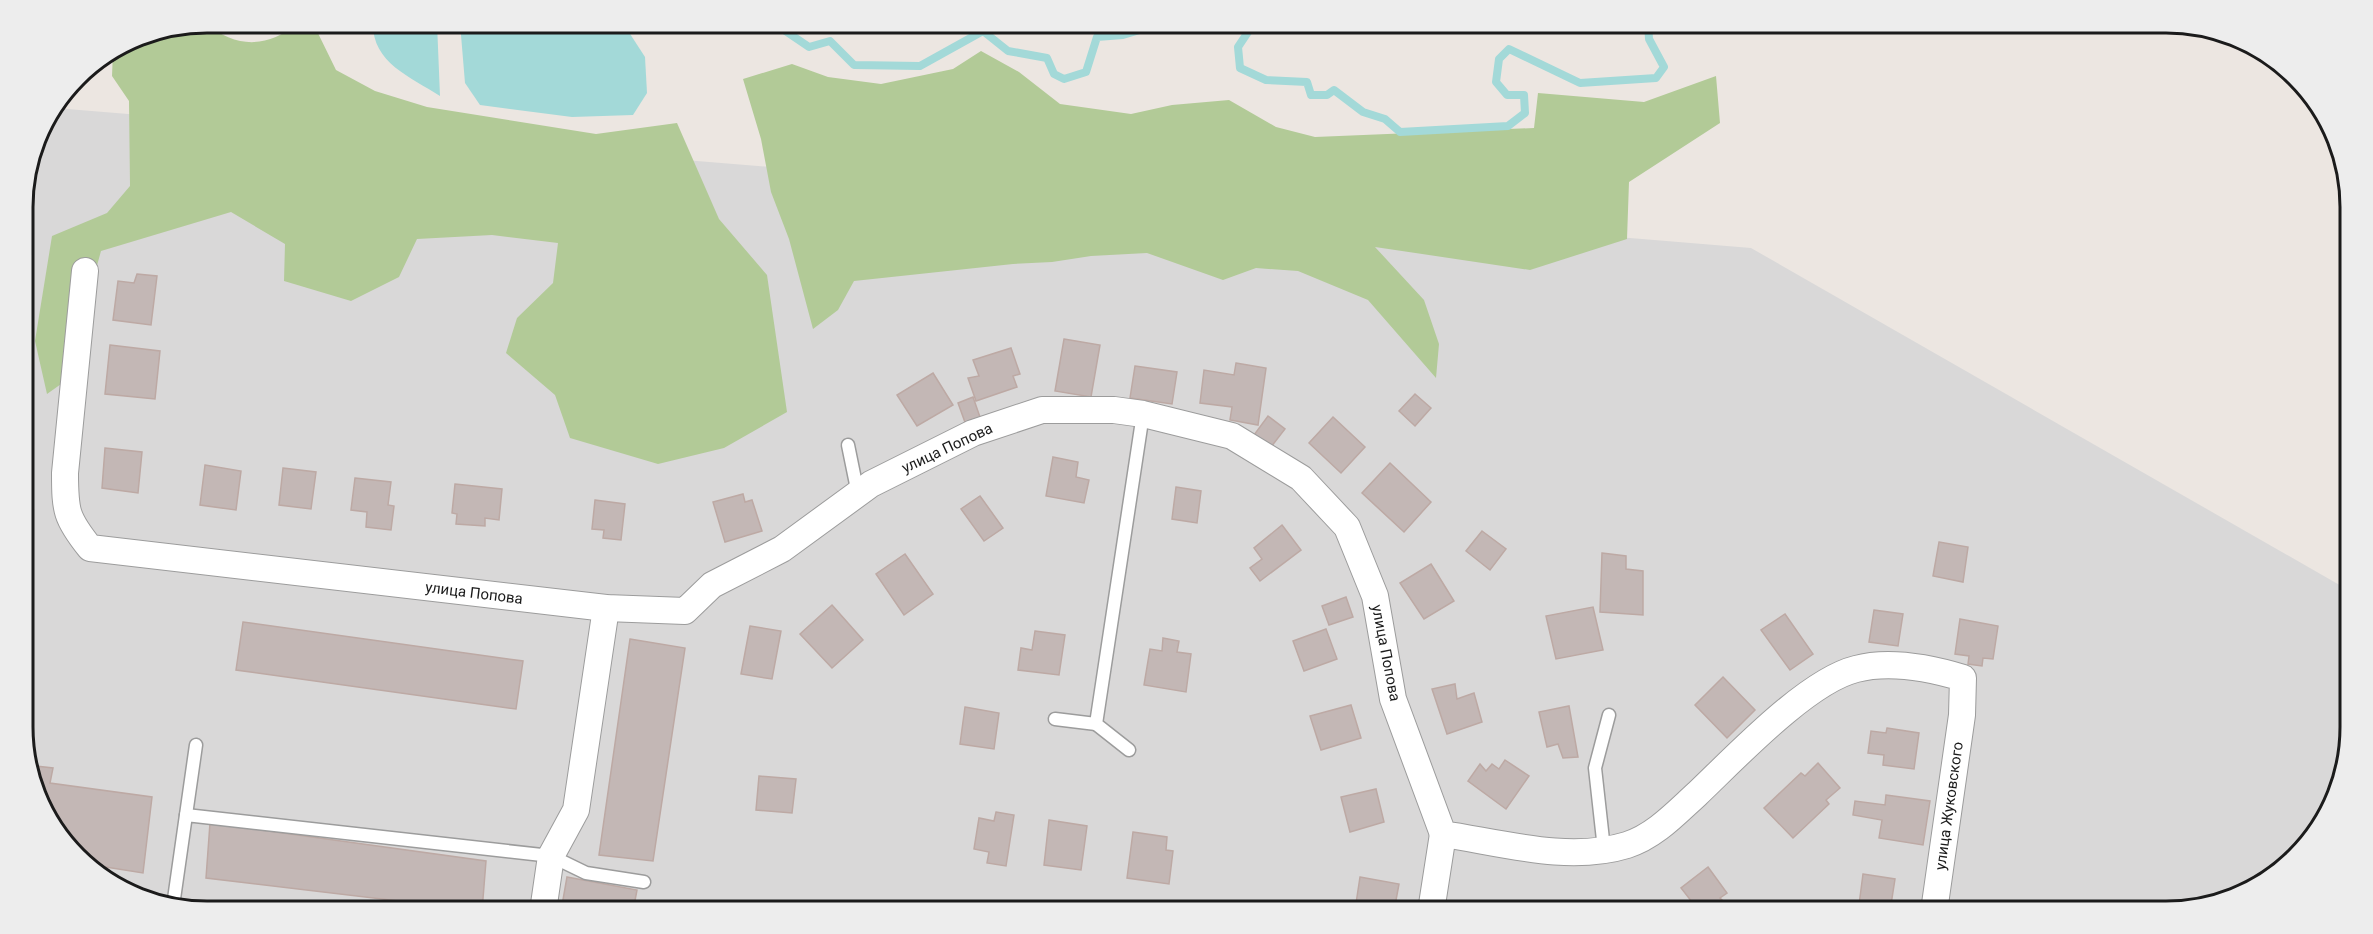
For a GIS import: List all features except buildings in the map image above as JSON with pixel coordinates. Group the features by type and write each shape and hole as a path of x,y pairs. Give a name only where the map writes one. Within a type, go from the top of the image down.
{"street":[{"name":"улица Попова","path":"85,271 65,472 65,504 70,522 90,548 606,608 685,611 712,585 782,549 859,495 871,484 973,433 1042,410 1114,410 1143,414 1232,436 1300,478 1347,527 1375,596 1393,699 1443,834"},
{"path":"544,901 551,856 576,810 606,608"},
{"name":"улица Жуковского","path":"1604,849 1628,844 1664,824 1763,732 1821,683 1856,669 1891,665 1938,670 1963,678 1963,700 1935,901"},
{"path":"1433,901 1443,834 1575,854 1604,849"}],"lane":[{"path":"1096,724 1143,414"},
{"path":"848,445 859,495"},
{"path":"1604,849 1595,768 1609,715"},
{"path":"1055,719 1096,724 1129,750"},
{"path":"174,898 195,745"},
{"path":"186,815 551,856 586,873 644,882"}],"shaded area":[{"path":"63,109 1751,248 2340,585 2340,727 2339,750 2334,772 2322,804 2311,824 2297,842 2272,865 2233,888 2200,898 2178,901 195,901 151,892 110,872 76,842 62,824 42,783 33,739 33,195 42,151"}],"green space":[{"path":"220,33 240,41 251,42 263,41 282,33 318,33 336,70 375,91 427,107 596,134 677,123 719,219 767,275 787,412 724,448 658,464 570,438 555,395 506,353 517,318 553,283 558,243 492,235 417,239 399,277 351,301 284,281 285,244 231,212 101,251 82,320 71,377 47,394 35,341 52,236 107,213 130,186 129,101 112,76 113,60 140,46 173,36"},
{"path":"981,51 1019,72 1060,104 1131,114 1172,105 1229,100 1276,127 1315,137 1534,128 1538,93 1644,102 1716,76 1720,123 1629,182 1627,239 1530,270 1375,247 1424,300 1439,344 1436,378 1368,300 1298,271 1256,268 1223,280 1147,253 1091,256 1052,262 854,281 838,310 813,329 789,239 771,192 761,139 743,79 792,64 828,77 881,84 953,69"}],"water":[{"path":"374,33 437,33 440,96 406,75 386,59"},
{"path":"461,33 629,33 645,57 647,93 633,115 572,117 480,105 465,83"}],"waterway":[{"path":"788,33 809,47 830,41 854,65 920,66 979,33"},
{"path":"986,33 1008,51 1047,58 1054,74 1064,79 1086,72 1097,37 1130,33"},
{"path":"1247,33 1238,47 1240,68 1266,80 1307,82 1311,95 1327,95 1334,90 1363,112 1385,119 1400,132 1508,126 1525,113 1524,95 1507,95 1496,82 1499,59 1509,49 1580,83 1656,78 1664,67 1649,39 1649,33"}]}
